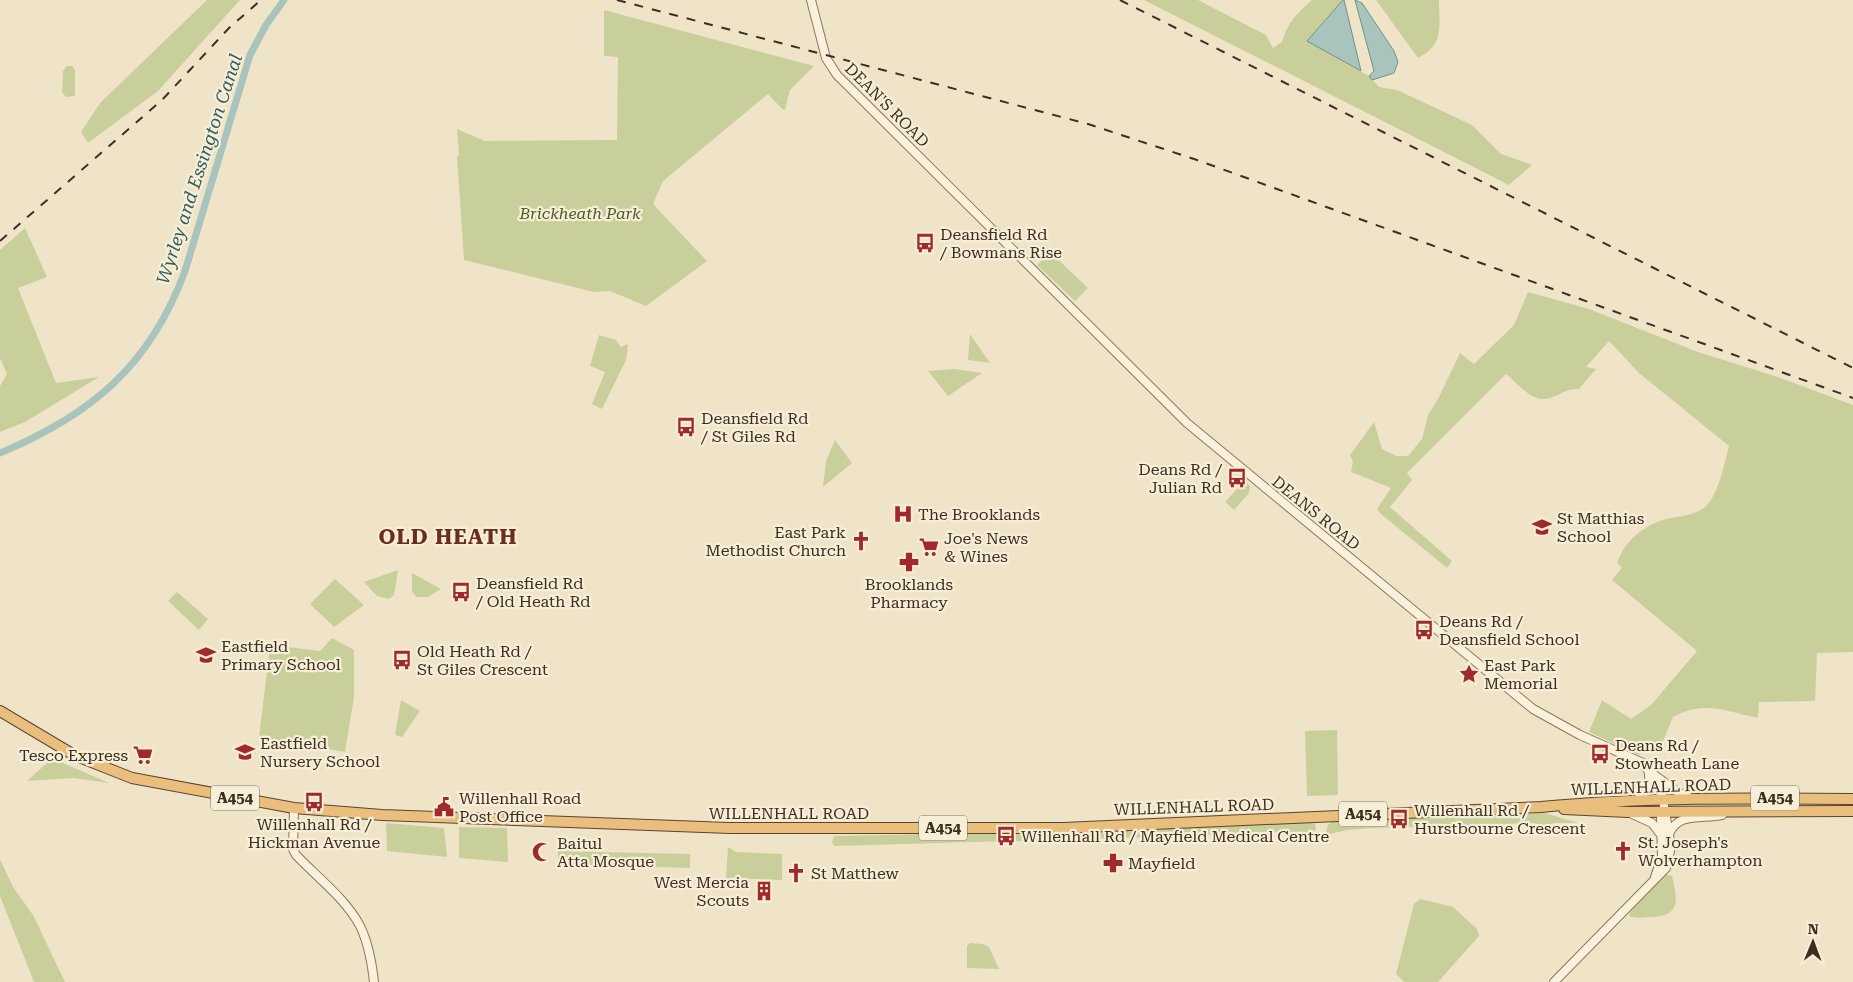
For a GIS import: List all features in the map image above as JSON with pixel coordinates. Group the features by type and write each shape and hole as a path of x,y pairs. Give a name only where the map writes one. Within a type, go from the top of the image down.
{"highway":[{"name":"WILLENHALL ROAD","path":"0,711 48,741 92,764 132,778 294,808 390,816 691,827 1063,828 1541,807 1586,802 1630,807 1663,805 1697,799 1853,799"},
{"name":"WILLENHALL ROAD","path":"1663,805 1743,810 1853,811"}],"street":[{"name":"DEAN'S ROAD","path":"811,0 826,58 837,75 973,212"},
{"name":"DEANS ROAD","path":"973,212 1187,423 1437,631 1534,709 1580,735 1643,763 1650,771 1660,789 1663,805 1669,859 1666,868 1554,982"},
{"path":"1650,771 1679,793 1697,799"},
{"path":"1650,771 1650,787 1630,807 1652,823 1665,836 1678,821 1743,810"},
{"path":"294,808 293,849 296,855 349,910 357,922 368,949 374,982"}],"green space":[{"path":"207,0 240,0 158,91 88,143 81,132 100,103"},
{"path":"1144,0 1198,0 1266,35 1273,48 1282,42 1293,19 1312,0 1343,0 1307,41 1369,76 1379,87 1397,90 1472,125 1501,154 1532,165 1509,185"},
{"path":"1376,0 1439,0 1439,34 1433,47 1418,58"},
{"name":"Brickheath Park","path":"604,10 814,66 790,90 785,110 768,94 663,181 653,204 707,261 646,306 610,291 594,292 464,260 457,129 485,141 617,140 618,57 604,56"},
{"path":"67,66 72,66 75,70 75,96 66,97 62,92 63,71"},
{"path":"25,228 47,277 18,288 56,383 99,377 25,422 0,432 0,386 7,374 0,358 0,250"},
{"path":"1050,252 1088,288 1075,301 1037,265"},
{"path":"1528,292 1589,309 1698,352 1778,377 1853,405 1853,652 1817,653 1815,701 1759,702 1758,718 1715,708 1695,709 1684,712 1673,717 1661,746 1645,741 1639,755 1589,732 1602,700 1631,719 1651,705 1697,651 1612,580 1622,568 1617,563 1620,555 1635,535 1657,522 1692,514 1706,506 1714,494 1729,446 1639,373 1609,341 1586,367 1596,369 1579,389 1567,391 1550,398 1537,398 1526,392 1506,374 1407,473 1412,480 1390,507 1452,561 1447,568 1377,509 1391,488 1351,472 1353,462 1350,455 1374,422 1382,449 1397,456 1408,456 1422,439 1428,415 1438,399 1460,353 1474,364 1514,325"},
{"path":"970,334 990,363 968,360"},
{"path":"599,335 616,340 621,347 628,344 626,360 602,409 592,404 605,372 590,366"},
{"path":"955,369 982,373 948,396 928,371"},
{"path":"835,440 852,463 823,487 826,461"},
{"path":"1244,481 1250,486 1249,493 1234,510 1225,502"},
{"path":"398,570 394,595 389,599 377,596 364,582"},
{"path":"412,573 441,589 428,597 416,597 412,591"},
{"path":"335,579 364,605 334,627 310,604"},
{"path":"177,592 208,619 199,630 168,601"},
{"path":"332,638 354,650 354,697 345,752 259,737 269,655 264,644 320,651"},
{"path":"401,700 420,711 402,737 395,735"},
{"path":"1337,730 1338,795 1307,796 1305,731"},
{"path":"56,760 109,783 73,778 27,781 47,763"},
{"path":"1545,813 1578,823 1553,823 1549,828 1534,823 1373,828 1347,830 1330,834 1326,831 1328,825 1334,821"},
{"path":"1308,822 1315,824 1316,829 1312,835 1284,831 1155,837 835,846 832,843 834,836 1148,830"},
{"path":"386,823 444,828 447,857 387,851"},
{"path":"459,827 507,828 508,862 459,858"},
{"path":"728,847 736,852 782,854 782,880 726,878"},
{"path":"558,851 690,854 690,868 558,864"},
{"path":"0,859 13,887 33,915 65,982 34,982 0,896"},
{"path":"1665,874 1672,876 1674,884 1676,898 1673,909 1662,916 1640,918 1629,916 1632,908"},
{"path":"1420,899 1453,907 1477,929 1479,936 1438,982 1404,982 1396,974 1414,904"},
{"path":"970,943 983,944 989,947 999,969 967,968 967,946"}],"water":[{"path":"1344,0 1361,71 1307,41"},
{"path":"1355,0 1362,3 1394,51 1398,62 1394,73 1372,80 1369,76 1374,71"}],"waterway":[{"name":"Wyrley and Essington Canal","path":"0,453 33,438 89,404 114,383 135,360 154,334 171,305 185,271 250,55 266,25 284,0"}],"railway":[{"path":"0,241 162,100 229,28 261,0"},
{"path":"617,0 1088,124 1197,160 1853,398"},
{"path":"1120,0 1853,368"}],"place":[{"name":"Deansfield Rd / Bowmans Rise","path":"925,243"},
{"name":"Deansfield Rd / St Giles Rd","path":"686,427"},
{"name":"Deans Rd / Julian Rd","path":"1237,478"},
{"name":"The Brooklands","path":"903,514"},
{"name":"St Matthias School","path":"1542,527"},
{"name":"East Park Methodist Church","path":"861,541"},
{"name":"Joe's News & Wines","path":"929,547"},
{"name":"Brooklands Pharmacy","path":"909,562"},
{"name":"Deansfield Rd / Old Heath Rd","path":"461,592"},
{"name":"Deans Rd / Deansfield School","path":"1424,630"},
{"name":"Eastfield Primary School","path":"206,655"},
{"name":"Old Heath Rd / St Giles Crescent","path":"402,660"},
{"name":"East Park Memorial","path":"1469,674"},
{"name":"Eastfield Nursery School","path":"245,752"},
{"name":"Deans Rd / Stowheath Lane","path":"1600,754"},
{"name":"Tesco Express","path":"143,755"},
{"name":"Willenhall Rd / Hickman Avenue","path":"314,802"},
{"name":"Willenhall Road Post Office","path":"444,807"},
{"name":"Willenhall Rd / Hurstbourne Crescent","path":"1399,819"},
{"name":"Willenhall Rd / Mayfield Medical Centre","path":"1006,836"},
{"name":"St. Joseph's Wolverhampton","path":"1623,851"},
{"name":"Baitul Atta Mosque","path":"542,852"},
{"name":"Mayfield","path":"1113,863"},
{"name":"St Matthew","path":"796,873"},
{"name":"West Mercia Scouts","path":"764,891"}],"district":[{"name":"OLD HEATH","path":"448,537"}]}
